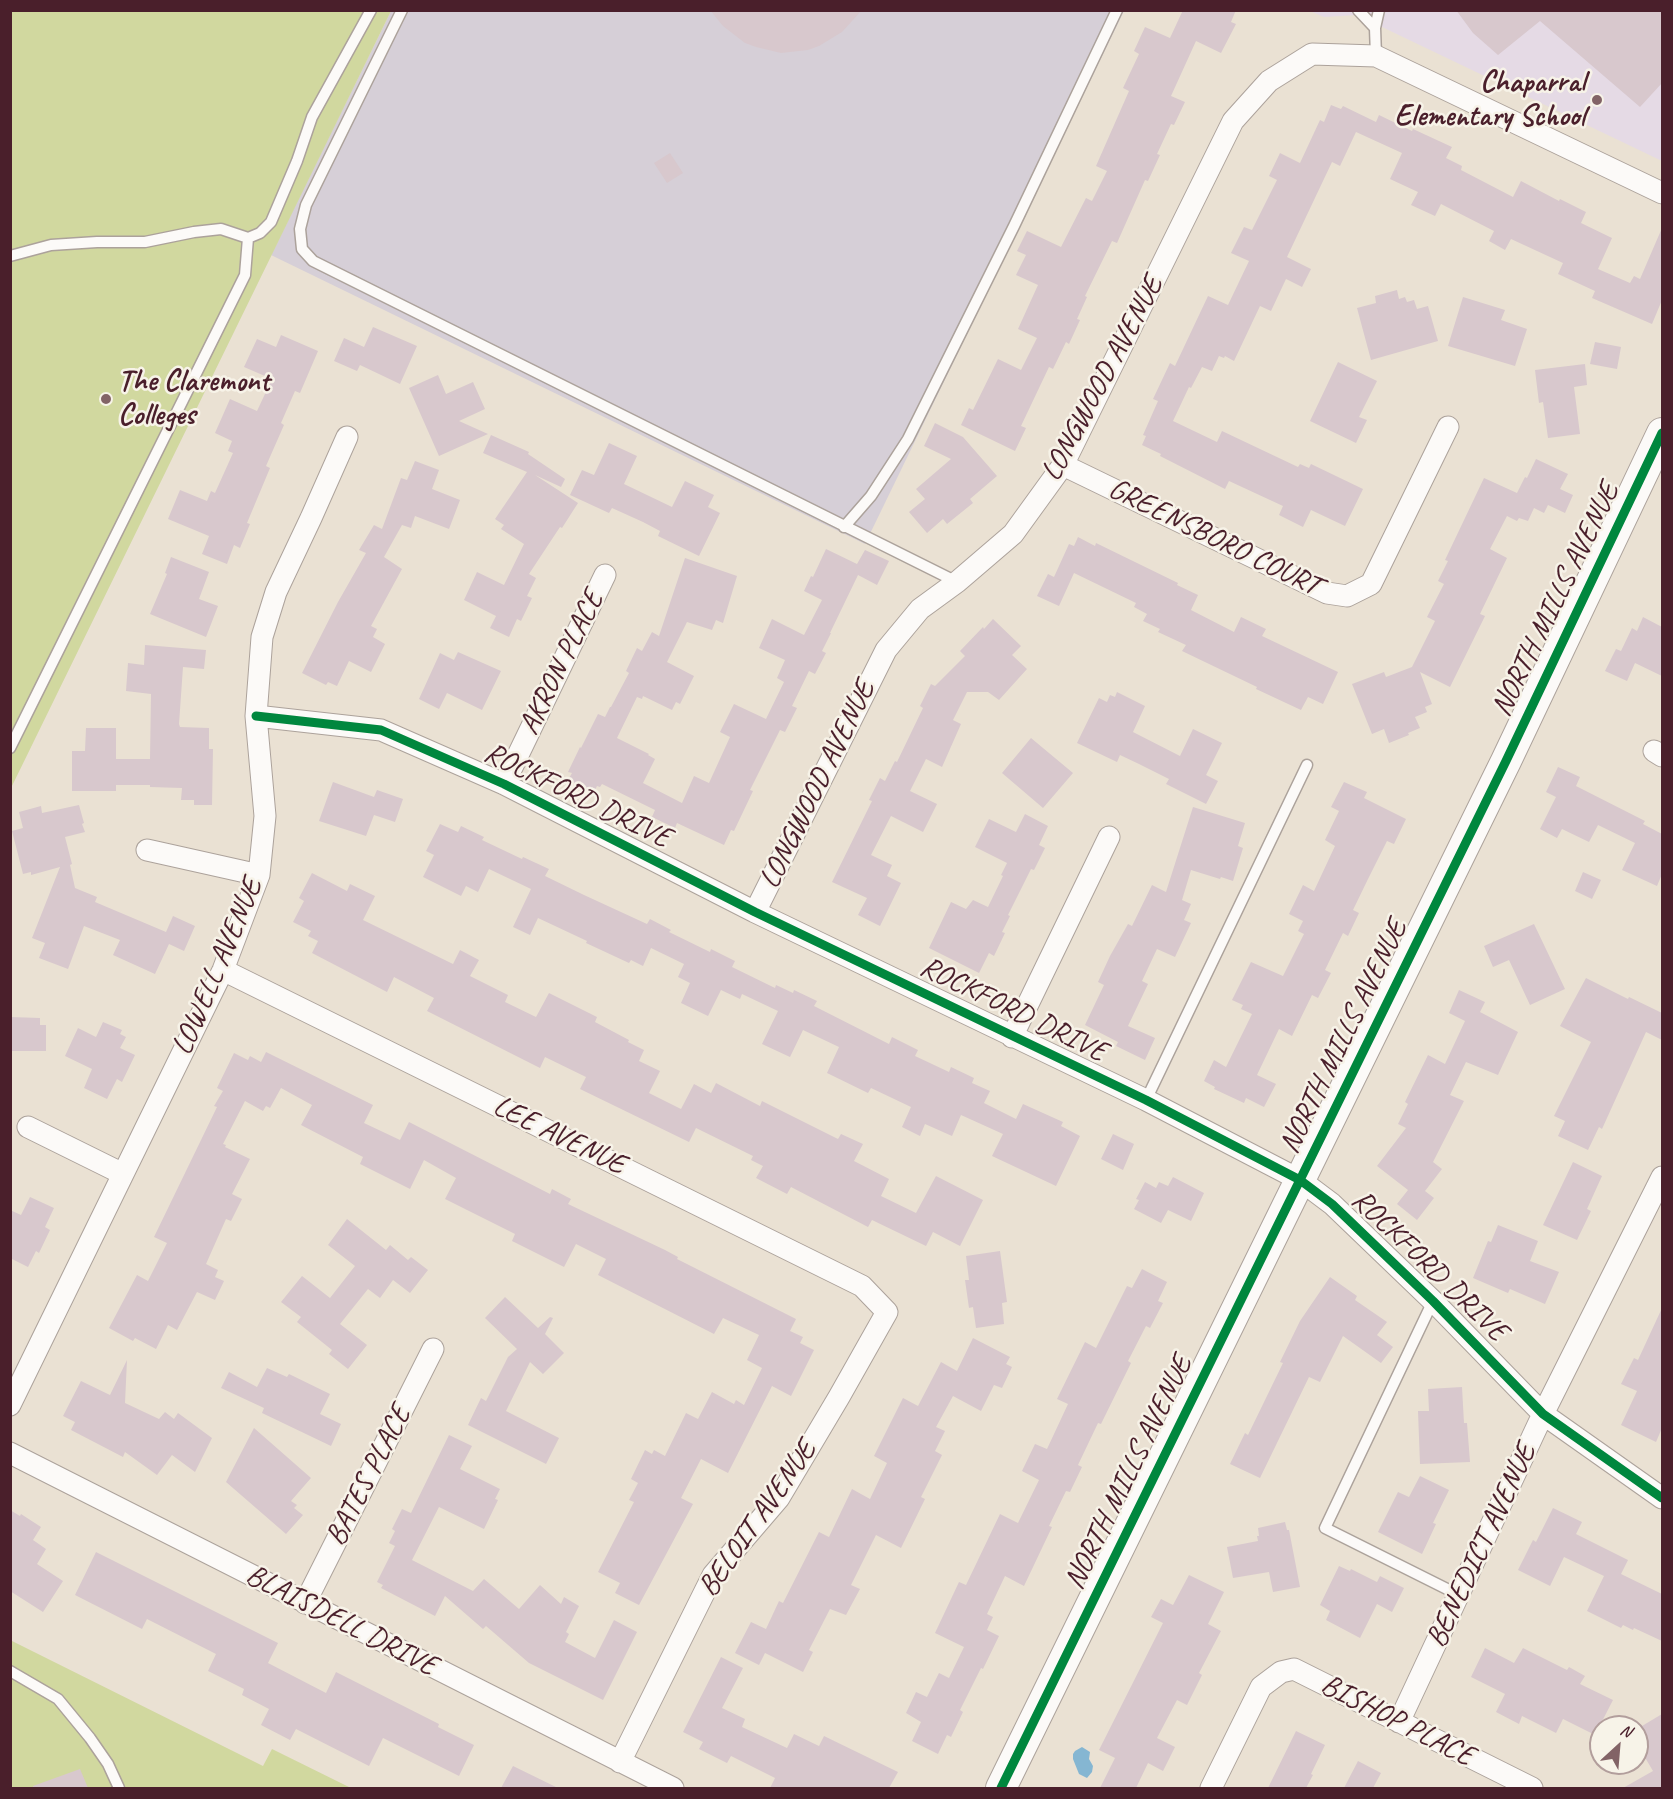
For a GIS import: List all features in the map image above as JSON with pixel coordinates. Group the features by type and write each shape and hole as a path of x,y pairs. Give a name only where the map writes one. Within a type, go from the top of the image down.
{"main road":[{"name":"NORTH MILLS AVENUE","path":"1000,1788 1511,750 1662,433"}],"street":[{"name":"LONGWOOD AVENUE","path":"755,912 886,650 920,609 957,582 1013,534 1063,465 1233,121 1269,81 1312,54 1376,56"},
{"path":"1376,56 1662,193"},
{"name":"GREENSBORO COURT","path":"1063,465 1327,593 1347,596 1371,584 1448,426"},
{"name":"LOWELL AVENUE","path":"10,1405 223,970 259,875 265,816 256,716 261,637 276,592 347,437"},
{"name":"AKRON PLACE","path":"504,784 605,575"},
{"name":"ROCKFORD DRIVE","path":"256,716 381,730 504,784 755,912 1146,1100 1300,1180 1332,1204 1433,1301 1543,1414 1662,1498"},
{"path":"1012,1037 1109,837"},
{"path":"147,850 259,875"},
{"name":"LEE AVENUE","path":"223,970 862,1286 886,1312"},
{"path":"28,1127 123,1174"},
{"name":"BENEDICT AVENUE","path":"1399,1722 1543,1414 1662,1177"},
{"name":"BELOIT AVENUE","path":"620,1762 713,1575 779,1498 886,1312"},
{"name":"BATES PLACE","path":"305,1603 433,1349"},
{"name":"BLAISDELL DRIVE","path":"10,1453 673,1788"},
{"name":"BISHOP PLACE","path":"1211,1788 1261,1687 1281,1672 1294,1669 1532,1788"}],"lane":[{"path":"10,256 51,245 145,242 221,229 248,238 260,233 271,222 297,161 312,117 371,10"},
{"path":"402,10 306,205 300,229 302,249 313,261 957,582"},
{"path":"844,527 871,496 908,439 1014,226 1117,10"},
{"path":"1359,10 1375,28"},
{"path":"1376,56 1375,28 1378,10"},
{"path":"10,748 245,275 248,238"},
{"path":"1146,1100 1307,765"},
{"path":"1433,1301 1325,1528 1459,1595"},
{"path":"10,1671 58,1699 108,1764 118,1788"}],"shaded area":[{"path":"391,11 1124,11 865,544 271,255"},
{"name":"Chaparral Elementary School","path":"1310,11 1662,11 1662,161 1357,15 1324,17"}],"green space":[{"name":"The Claremont Colleges","path":"11,11 391,11 11,788"},
{"path":"10,1640 263,1766 272,1749 351,1788 11,1788"}],"water":[{"path":"1082,1747 1090,1752 1089,1759 1093,1766 1087,1778 1079,1774 1073,1759 1075,1751"}],"building":[{"path":"710,10 862,10 842,32 819,46 808,50 781,53 745,43 723,26"},
{"path":"1183,10 1236,10 1231,22 1236,24 1221,53 1196,41 1171,96 1185,102 1174,125 1171,124 1157,154 1160,155 1148,181 1145,180 1117,243 1112,241 1085,296 1087,297 1077,319 1080,320 1069,344 1066,342 1053,369 1049,367 1021,426 1026,428 1015,451 961,425 969,408 973,410 998,359 1021,370 1037,338 1018,329 1038,285 1016,275 1026,255 1017,251 1027,231 1061,247 1086,198 1092,201 1107,171 1096,166 1129,91 1123,88 1139,54 1134,51 1145,27 1170,38"},
{"path":"1456,10 1662,10 1662,83 1640,107 1540,21 1498,55 1473,33"},
{"path":"1331,105 1341,109 1343,106 1376,122 1379,115 1452,147 1446,158 1462,166 1461,170 1513,197 1521,181 1586,212 1581,223 1612,238 1598,269 1630,283 1634,276 1640,279 1662,228 1662,300 1652,324 1592,298 1595,291 1558,274 1563,263 1511,239 1505,250 1489,241 1494,231 1441,204 1435,216 1411,205 1418,192 1390,179 1402,153 1356,132 1340,166 1332,162 1287,257 1311,269 1302,287 1286,279 1271,311 1260,306 1234,361 1225,356 1224,358 1219,356 1212,371 1202,367 1191,388 1189,387 1173,421 1217,442 1222,431 1298,467 1300,464 1309,468 1311,464 1363,489 1345,526 1311,510 1303,527 1279,515 1283,506 1229,481 1225,489 1142,445 1146,436 1143,435 1158,401 1153,399 1170,363 1175,366 1208,296 1228,305 1249,261 1231,253 1244,227 1252,230 1277,180 1269,176 1280,153 1300,163 1320,120 1324,122"},
{"path":"670,153 683,173 667,183 654,163"},
{"path":"1397,290 1399,299 1405,297 1407,302 1414,300 1417,309 1428,306 1438,341 1371,360 1357,308 1376,303 1375,296"},
{"path":"1463,297 1505,310 1501,320 1527,329 1515,366 1448,346"},
{"path":"373,327 417,346 400,384 360,365 357,371 334,361 344,338 364,347"},
{"path":"281,335 318,351 300,393 295,391 281,423 284,425 266,466 270,468 247,523 250,524 240,548 234,545 227,564 202,554 209,536 168,519 180,490 207,501 211,491 215,493 233,453 228,451 232,441 215,433 230,399 257,411 272,379 244,367 257,339 276,347"},
{"path":"1595,342 1621,347 1617,369 1590,364"},
{"path":"1338,362 1377,381 1359,417 1367,420 1356,443 1310,421"},
{"path":"1585,364 1587,385 1574,387 1580,434 1548,438 1543,402 1539,403 1535,370"},
{"path":"438,375 446,394 473,382 485,409 459,421 488,434 439,456 409,388"},
{"path":"935,423 963,437 997,476 970,499 973,503 947,524 943,519 927,533 909,512 925,499 916,489 951,459 924,446"},
{"path":"491,435 529,452 528,454 565,479 561,487 535,475 578,503 529,574 536,578 527,596 532,598 521,621 517,619 509,637 490,628 496,616 464,600 477,572 504,585 524,544 501,529 504,525 495,519 527,472 483,453"},
{"path":"609,443 637,456 624,484 672,507 685,481 714,495 708,507 720,513 699,556 658,536 660,531 643,522 612,508 609,513 570,495 582,470 594,475"},
{"path":"1536,459 1568,474 1560,489 1573,495 1565,513 1548,505 1544,513 1534,508 1528,521 1519,518 1517,521 1507,516 1490,549 1507,558 1480,614 1485,616 1450,687 1420,672 1432,704 1425,707 1427,712 1415,717 1420,728 1389,743 1384,729 1372,734 1352,684 1384,672 1386,677 1412,667 1435,621 1427,617 1444,584 1438,581 1448,561 1445,560 1484,478 1517,493"},
{"path":"415,461 439,470 432,489 460,500 449,529 415,516 411,528 402,525 384,557 402,569 371,626 377,629 373,637 385,644 371,672 349,661 337,686 328,682 326,685 302,673 366,553 359,550 374,525 382,529 401,478 407,480"},
{"path":"1078,537 1095,546 1096,543 1198,595 1191,610 1234,632 1241,617 1266,629 1262,636 1338,672 1323,704 1308,697 1301,710 1182,651 1186,645 1158,632 1160,629 1143,621 1147,614 1134,607 1136,603 1074,573 1059,606 1037,596 1048,574 1054,577 1069,544 1074,546"},
{"path":"826,549 857,564 865,550 889,561 877,585 858,575 822,651 826,653 815,674 809,671 792,706 797,708 785,732 780,730 750,790 753,791 734,831 731,830 724,845 677,823 675,828 652,817 655,810 602,784 600,787 597,786 594,792 568,780 572,773 568,772 580,747 598,714 605,717 611,707 629,673 626,671 637,648 642,651 652,632 659,636 685,558 737,576 723,623 716,620 712,630 687,622 667,662 694,676 680,704 676,702 672,710 643,696 642,699 637,697 617,738 655,759 643,783 682,803 694,776 709,783 730,737 720,732 734,704 766,719 784,682 777,678 785,660 759,648 772,619 804,635 822,600 804,591"},
{"path":"171,557 209,572 199,599 218,606 206,637 150,614 167,574 165,573"},
{"path":"1643,617 1662,627 1662,676 1635,663 1627,681 1605,671 1616,649 1621,651 1632,628 1637,631"},
{"path":"993,619 1021,646 1012,655 1027,669 999,700 988,692 967,692 953,720 961,724 942,767 926,759 910,791 937,804 923,832 891,816 871,855 892,865 887,876 901,883 880,926 858,915 867,898 832,882 872,801 869,800 880,778 885,781 895,761 897,762 923,708 920,706 931,684 935,686 965,656 960,651"},
{"path":"145,645 206,650 204,669 183,667 179,724 180,727 209,728 209,749 213,749 212,805 194,805 194,800 181,800 182,788 116,785 116,791 72,791 72,751 85,751 86,728 116,728 116,759 150,759 151,694 126,691 128,663 144,665"},
{"path":"458,652 501,671 482,710 447,693 439,709 419,699 440,653 454,660"},
{"path":"1117,692 1145,706 1133,732 1180,756 1193,729 1222,743 1206,775 1218,781 1206,804 1166,784 1169,779 1120,755 1117,762 1077,743 1099,698 1107,702 1110,695 1115,697"},
{"path":"1031,738 1073,773 1043,808 1002,773"},
{"path":"1558,767 1580,777 1576,786 1645,821 1643,824 1662,834 1662,874 1657,886 1622,870 1635,843 1598,825 1589,842 1562,829 1557,838 1540,829 1556,797 1546,792"},
{"path":"333,782 374,797 377,790 403,799 395,822 374,815 366,836 319,821"},
{"path":"1344,782 1367,792 1364,798 1406,819 1394,844 1387,841 1368,879 1353,910 1359,913 1348,936 1343,933 1325,970 1331,973 1318,998 1312,995 1292,1036 1279,1029 1257,1075 1276,1084 1264,1107 1246,1098 1244,1103 1214,1089 1215,1087 1204,1081 1214,1060 1226,1067 1252,1014 1241,1009 1243,1005 1232,1000 1251,962 1283,976 1304,934 1298,931 1303,921 1289,914 1303,885 1314,891 1335,846 1325,840 1339,811 1331,807"},
{"path":"79,805 85,832 65,837 75,888 97,897 95,902 166,932 173,916 195,926 184,951 169,944 155,974 113,955 120,940 84,926 68,969 39,958 45,943 32,938 60,867 31,875 31,872 23,874 12,831 23,828 19,812 41,806 42,813"},
{"path":"1193,807 1245,823 1238,846 1243,848 1233,881 1191,870 1182,900 1191,904 1184,920 1191,923 1175,957 1157,949 1142,981 1148,984 1128,1026 1155,1038 1145,1060 1116,1046 1118,1042 1085,1025 1104,985 1098,982 1128,924 1132,926 1152,885 1166,892"},
{"path":"1025,814 1048,826 1039,845 1045,848 1034,870 1031,869 1008,915 1010,916 1002,932 1005,933 994,956 989,953 979,973 929,948 951,902 966,909 973,900 988,907 1003,876 1001,875 1007,863 975,847 989,819 1016,832"},
{"path":"440,824 458,832 461,826 484,837 482,840 549,869 545,876 647,924 650,919 671,930 669,932 710,952 711,949 735,961 732,967 775,988 776,985 793,993 794,990 817,1001 814,1006 889,1044 892,1037 918,1050 915,1056 949,1072 951,1067 974,1078 972,1083 990,1091 984,1103 1016,1119 1023,1104 1063,1122 1061,1126 1080,1136 1056,1186 992,1156 1003,1134 961,1115 952,1136 925,1124 920,1136 902,1127 911,1107 871,1088 868,1093 827,1073 839,1047 803,1030 790,1057 762,1044 778,1011 742,994 740,999 721,990 708,1016 681,1003 690,983 678,977 684,964 651,948 643,966 631,960 629,963 538,918 530,935 513,927 531,889 489,869 478,892 466,886 461,896 423,877 434,855 426,851"},
{"path":"1583,872 1601,880 1592,899 1575,891"},
{"path":"312,873 347,891 350,884 375,896 363,920 453,964 460,950 479,960 470,976 508,995 505,1002 536,1017 549,993 597,1017 595,1022 644,1050 639,1061 660,1071 649,1093 681,1109 694,1084 711,1093 716,1083 760,1106 762,1101 838,1139 841,1134 863,1144 854,1161 889,1179 881,1196 916,1213 936,1176 983,1200 960,1246 933,1232 926,1246 872,1220 868,1227 791,1187 787,1194 756,1178 763,1166 751,1160 753,1156 696,1128 689,1142 580,1089 586,1077 545,1057 540,1068 427,1011 434,998 394,977 387,992 312,953 318,941 308,936 311,931 293,922 304,901 299,898"},
{"path":"1534,924 1565,989 1530,1005 1509,960 1493,967 1484,946"},
{"path":"1586,978 1662,1013 1662,1040 1646,1032 1602,1129 1599,1127 1588,1150 1558,1136 1565,1121 1554,1116 1591,1042 1560,1026"},
{"path":"1459,990 1485,1002 1480,1012 1518,1032 1498,1075 1466,1062 1450,1095 1464,1101 1433,1162 1442,1169 1425,1191 1434,1198 1417,1220 1397,1204 1408,1190 1377,1166 1406,1128 1398,1124 1408,1104 1405,1102 1428,1055 1445,1064 1465,1021 1449,1013"},
{"path":"10,1017 40,1018 40,1025 46,1025 46,1051 10,1051"},
{"path":"103,1022 122,1030 120,1034 126,1037 120,1048 135,1055 122,1082 117,1079 107,1099 84,1088 92,1069 65,1056 78,1028 96,1037"},
{"path":"266,1052 373,1105 364,1123 400,1140 409,1122 550,1194 552,1189 571,1199 568,1204 665,1250 678,1257 677,1259 796,1319 790,1331 803,1337 800,1343 814,1350 791,1396 772,1386 728,1473 701,1459 681,1498 693,1504 639,1605 615,1593 620,1583 598,1572 634,1502 629,1500 638,1483 631,1479 645,1450 652,1454 654,1450 665,1456 686,1413 698,1419 712,1392 734,1404 736,1400 744,1405 762,1368 747,1360 759,1335 723,1318 714,1334 598,1275 606,1259 576,1244 564,1267 512,1241 515,1234 445,1199 456,1178 424,1160 410,1189 360,1164 363,1157 301,1125 312,1105 281,1088 270,1108 266,1106 263,1111 245,1101 223,1144 250,1159 232,1194 242,1199 231,1221 226,1219 206,1264 218,1270 215,1277 224,1281 215,1300 197,1292 177,1330 168,1325 156,1349 135,1338 133,1341 109,1328 137,1275 148,1281 167,1243 154,1237 217,1107 214,1106 223,1091 217,1088 234,1053 248,1060 250,1056 261,1062"},
{"path":"1113,1134 1134,1144 1123,1170 1101,1159"},
{"path":"1573,1162 1602,1176 1587,1209 1591,1211 1577,1240 1543,1225"},
{"path":"1173,1177 1204,1193 1191,1221 1168,1210 1161,1223 1134,1209 1139,1200 1136,1199 1145,1182 1156,1188 1159,1182 1168,1186"},
{"path":"30,1197 54,1208 45,1227 50,1230 39,1253 36,1251 28,1267 10,1258 10,1210 21,1215"},
{"path":"347,1219 386,1250 390,1245 408,1260 411,1257 428,1270 410,1293 393,1280 380,1298 368,1289 340,1324 367,1345 348,1369 329,1354 332,1350 297,1322 301,1317 281,1302 302,1276 330,1298 355,1266 328,1245"},
{"path":"1498,1225 1538,1241 1530,1261 1559,1272 1545,1304 1510,1289 1508,1293 1473,1278 1488,1241 1491,1242"},
{"path":"1000,1251 1007,1302 1002,1303 1004,1324 976,1328 973,1307 969,1308 965,1280 969,1280 966,1256"},
{"path":"1142,1269 1167,1282 1158,1301 1163,1303 1150,1328 1146,1326 1128,1361 1131,1363 1101,1424 1098,1423 1078,1465 1082,1467 1070,1492 1066,1491 1024,1586 1005,1576 987,1614 993,1617 987,1630 999,1636 960,1710 963,1712 951,1737 947,1735 938,1754 912,1741 921,1722 906,1713 916,1692 927,1697 939,1673 949,1678 964,1647 935,1633 959,1582 966,1585 1000,1514 1018,1523 1039,1480 1022,1471 1035,1444 1047,1449 1068,1404 1057,1399 1085,1342 1096,1348 1127,1286 1132,1288"},
{"path":"1330,1277 1357,1296 1355,1300 1387,1322 1377,1335 1393,1347 1381,1363 1343,1336 1320,1382 1309,1377 1260,1478 1230,1464 1245,1433 1248,1435 1283,1363 1280,1362 1300,1321"},
{"path":"505,1297 538,1328 550,1317 553,1318 545,1334 564,1353 543,1374 530,1362 506,1411 559,1438 546,1464 468,1425 481,1398 486,1401 508,1357 517,1349 485,1318"},
{"path":"1662,1308 1662,1428 1656,1442 1621,1425 1637,1391 1621,1384 1634,1358 1638,1360"},
{"path":"973,1338 1010,1357 1006,1364 1012,1367 1002,1388 994,1385 981,1411 953,1396 936,1427 945,1431 935,1451 942,1455 921,1497 925,1499 901,1548 876,1535 851,1585 860,1589 846,1615 830,1609 809,1650 813,1652 803,1672 765,1653 759,1665 735,1653 751,1622 766,1629 779,1601 783,1603 819,1532 829,1537 852,1489 870,1499 887,1463 874,1456 903,1398 918,1406 941,1362 957,1371"},
{"path":"127,1360 125,1403 159,1419 165,1412 174,1419 178,1413 212,1438 195,1472 172,1455 157,1475 125,1452 123,1457 71,1430 75,1422 63,1416 81,1381 110,1395"},
{"path":"267,1368 287,1377 289,1374 330,1394 320,1414 341,1424 331,1446 262,1413 264,1408 221,1388 229,1372 257,1387"},
{"path":"1462,1387 1464,1423 1467,1423 1470,1462 1420,1464 1418,1411 1429,1411 1428,1389"},
{"path":"254,1428 311,1478 291,1501 297,1505 294,1508 303,1515 286,1534 226,1482"},
{"path":"449,1435 472,1446 460,1469 500,1489 495,1499 498,1500 484,1529 439,1507 412,1560 473,1591 484,1579 519,1609 540,1585 561,1604 564,1597 579,1606 566,1632 569,1634 565,1642 595,1658 614,1620 637,1632 603,1700 529,1663 486,1626 483,1629 445,1596 435,1616 381,1588 383,1585 377,1582 395,1546 389,1543 395,1531 392,1529 402,1509 411,1513"},
{"path":"1420,1476 1449,1490 1433,1523 1436,1524 1422,1554 1378,1532 1398,1492 1409,1497"},
{"path":"1553,1508 1582,1522 1576,1534 1628,1560 1621,1574 1662,1594 1662,1641 1634,1628 1633,1630 1623,1625 1621,1628 1587,1611 1604,1576 1564,1557 1550,1586 1518,1570 1533,1540 1536,1542"},
{"path":"10,1510 41,1527 33,1540 46,1549 37,1564 63,1581 43,1612 10,1591"},
{"path":"1285,1522 1289,1530 1300,1587 1273,1592 1269,1572 1233,1578 1227,1547 1258,1541 1258,1528"},
{"path":"96,1552 278,1643 268,1663 326,1693 336,1672 439,1724 438,1727 474,1745 459,1776 383,1738 369,1766 296,1729 290,1740 261,1725 269,1709 242,1695 244,1689 208,1671 216,1654 147,1619 142,1629 75,1595"},
{"path":"1339,1566 1350,1571 1351,1569 1377,1582 1380,1576 1404,1588 1392,1612 1377,1604 1360,1638 1326,1620 1330,1611 1320,1605"},
{"path":"1189,1575 1224,1592 1208,1624 1221,1631 1199,1673 1202,1675 1187,1705 1177,1700 1157,1738 1175,1747 1163,1771 1148,1763 1136,1788 1100,1788 1115,1758 1099,1750 1163,1623 1151,1617 1161,1599 1173,1605"},
{"path":"1485,1648 1514,1663 1523,1648 1567,1670 1569,1667 1585,1676 1580,1684 1613,1700 1605,1715 1589,1715 1589,1732 1563,1719 1556,1733 1522,1716 1519,1724 1496,1712 1505,1694 1471,1677"},
{"path":"721,1657 743,1668 722,1708 745,1719 742,1727 787,1748 794,1734 819,1746 824,1736 898,1772 889,1788 770,1788 775,1778 731,1756 727,1763 699,1749 703,1742 683,1732"},
{"path":"1662,1714 1662,1788 1623,1788 1653,1771 1649,1764 1649,1722"},
{"path":"1296,1731 1325,1745 1311,1774 1313,1775 1306,1788 1268,1788"},
{"path":"1358,1761 1381,1773 1373,1788 1344,1788"},
{"path":"513,1766 558,1788 501,1788"},
{"path":"80,1769 88,1788 33,1788 33,1786"}],"cycle path":[{"path":"1001,1788 1506,761 1662,433"},
{"path":"256,716 381,730 504,784 755,912 1146,1100 1300,1180 1332,1204 1433,1301 1543,1414 1662,1498"}],"place":[{"name":"Chaparral Elementary School","path":"1597,100"},
{"name":"The Claremont Colleges","path":"106,399"}]}
